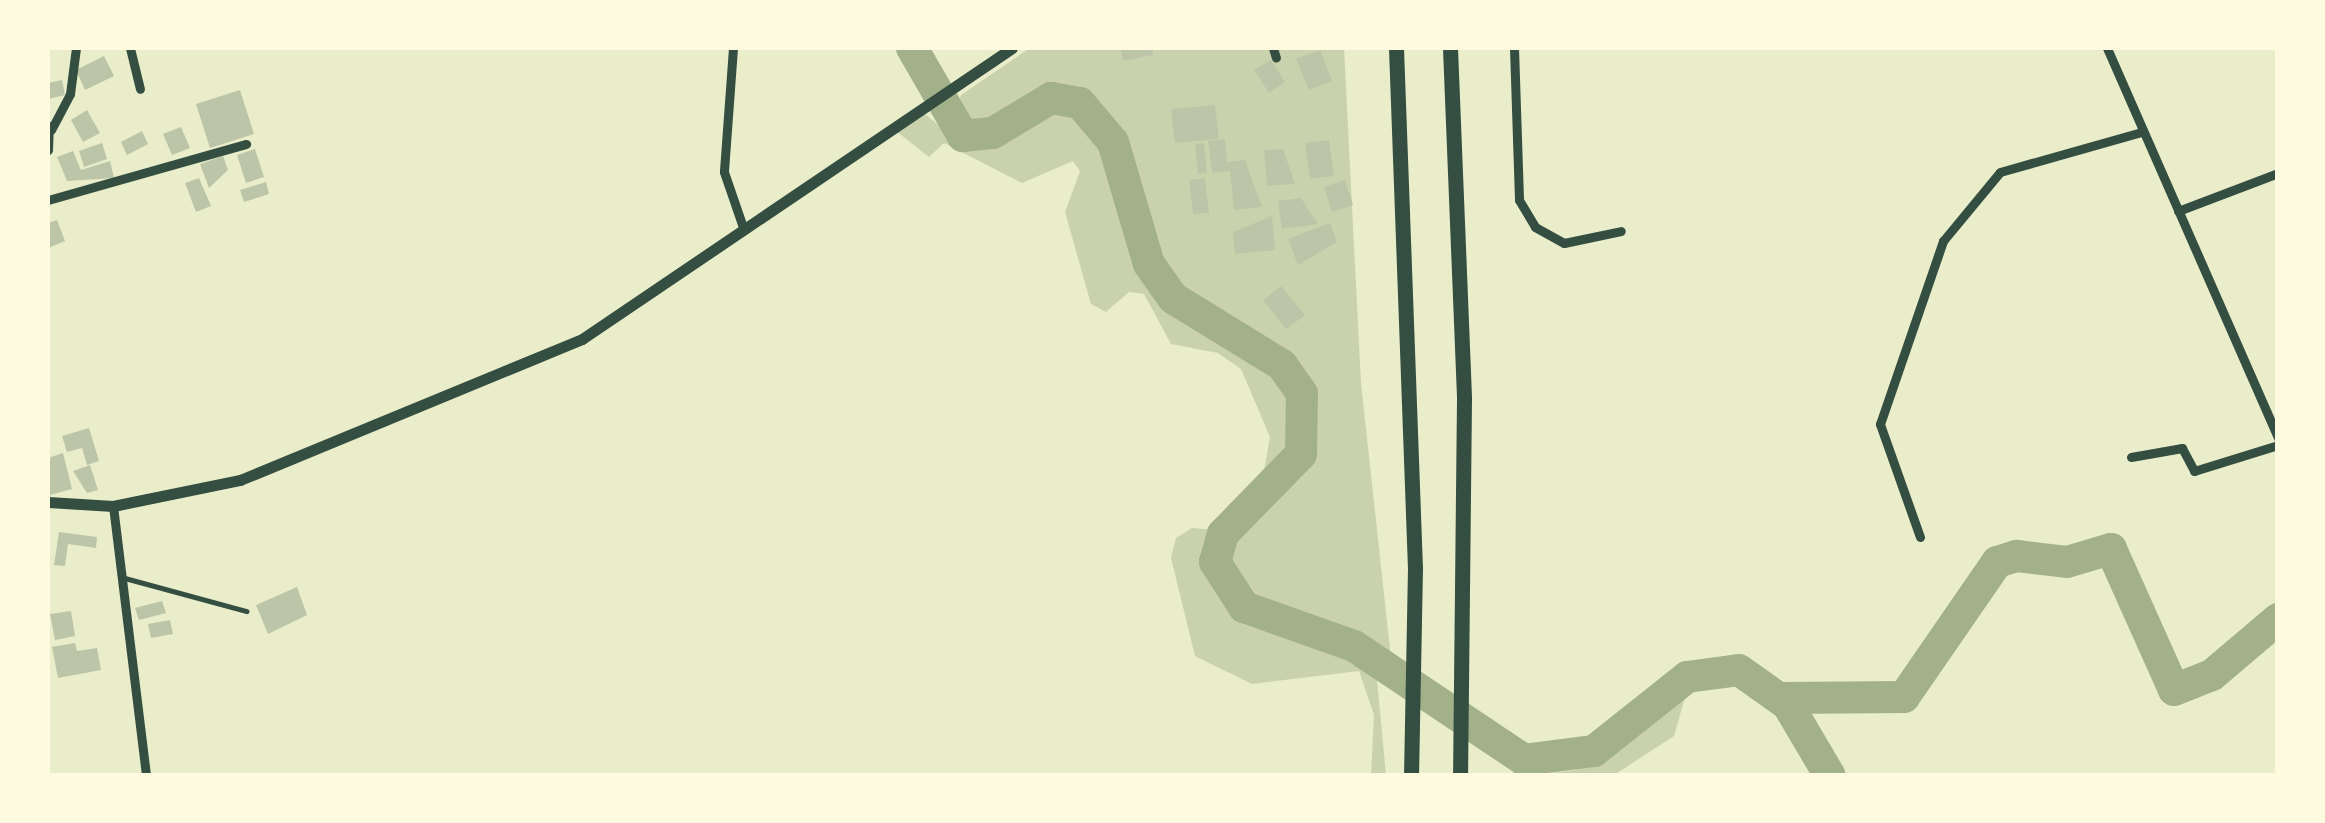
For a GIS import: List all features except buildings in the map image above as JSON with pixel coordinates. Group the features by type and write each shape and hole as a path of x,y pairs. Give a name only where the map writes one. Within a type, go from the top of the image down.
{"highway":[{"path":"1396,48 1411,771"},
{"path":"1450,48 1463,647 1460,771"}],"street":[{"path":"48,150 49,127 70,94 76,48"},
{"path":"130,48 140,90"},
{"path":"733,48 724,172 744,230"},
{"path":"48,502 113,506 240,480 560,349 1012,48"},
{"path":"1514,48 1520,200 1535,227 1564,243 1622,231"},
{"path":"2107,48 2278,442 2194,470 2182,448 2131,457"},
{"path":"1920,537 1880,424 1943,241 2000,172 2142,132"},
{"path":"48,200 246,144"},
{"path":"2178,212 2278,174"},
{"path":"113,506 146,776"}],"lane":[{"path":"121,577 246,611"}],"green space":[{"path":"1030,48 1344,48 1361,383 1391,658 1248,600 1231,580 1223,562 1230,538 1309,457 1310,391 1287,359 1179,292 1156,260 1119,138 1084,96 1050,90 990,125 965,127 953,115 961,95"},
{"path":"1052,106 1076,110 1106,146 1142,267 1167,303 1277,371 1295,397 1294,450 1262,481 1270,437 1241,369 1218,353 1171,344 1144,294 1129,292 1106,312 1091,304 1065,212 1080,171 1073,161 1022,183 944,143 929,157 896,131 924,113 960,144 996,140"},
{"path":"1192,528 1217,530 1207,563 1239,613 1376,669 1386,775 1371,775 1374,715 1359,671 1252,684 1195,656 1171,558 1176,538"},
{"path":"1686,694 1674,736 1614,775 1533,775 1576,770 1619,748"}],"waterway":[{"path":"912,48 963,136 993,133 1051,98 1080,103 1113,142 1149,264 1173,298 1282,365 1302,394 1301,454 1223,534 1215,562 1244,607 1354,646 1524,760 1594,751 1687,677 1739,670 1788,705 1830,776"},
{"path":"1782,698 1904,697 1997,562 2017,556 2067,562 2111,549 2174,690 2212,675 2278,619"}]}
